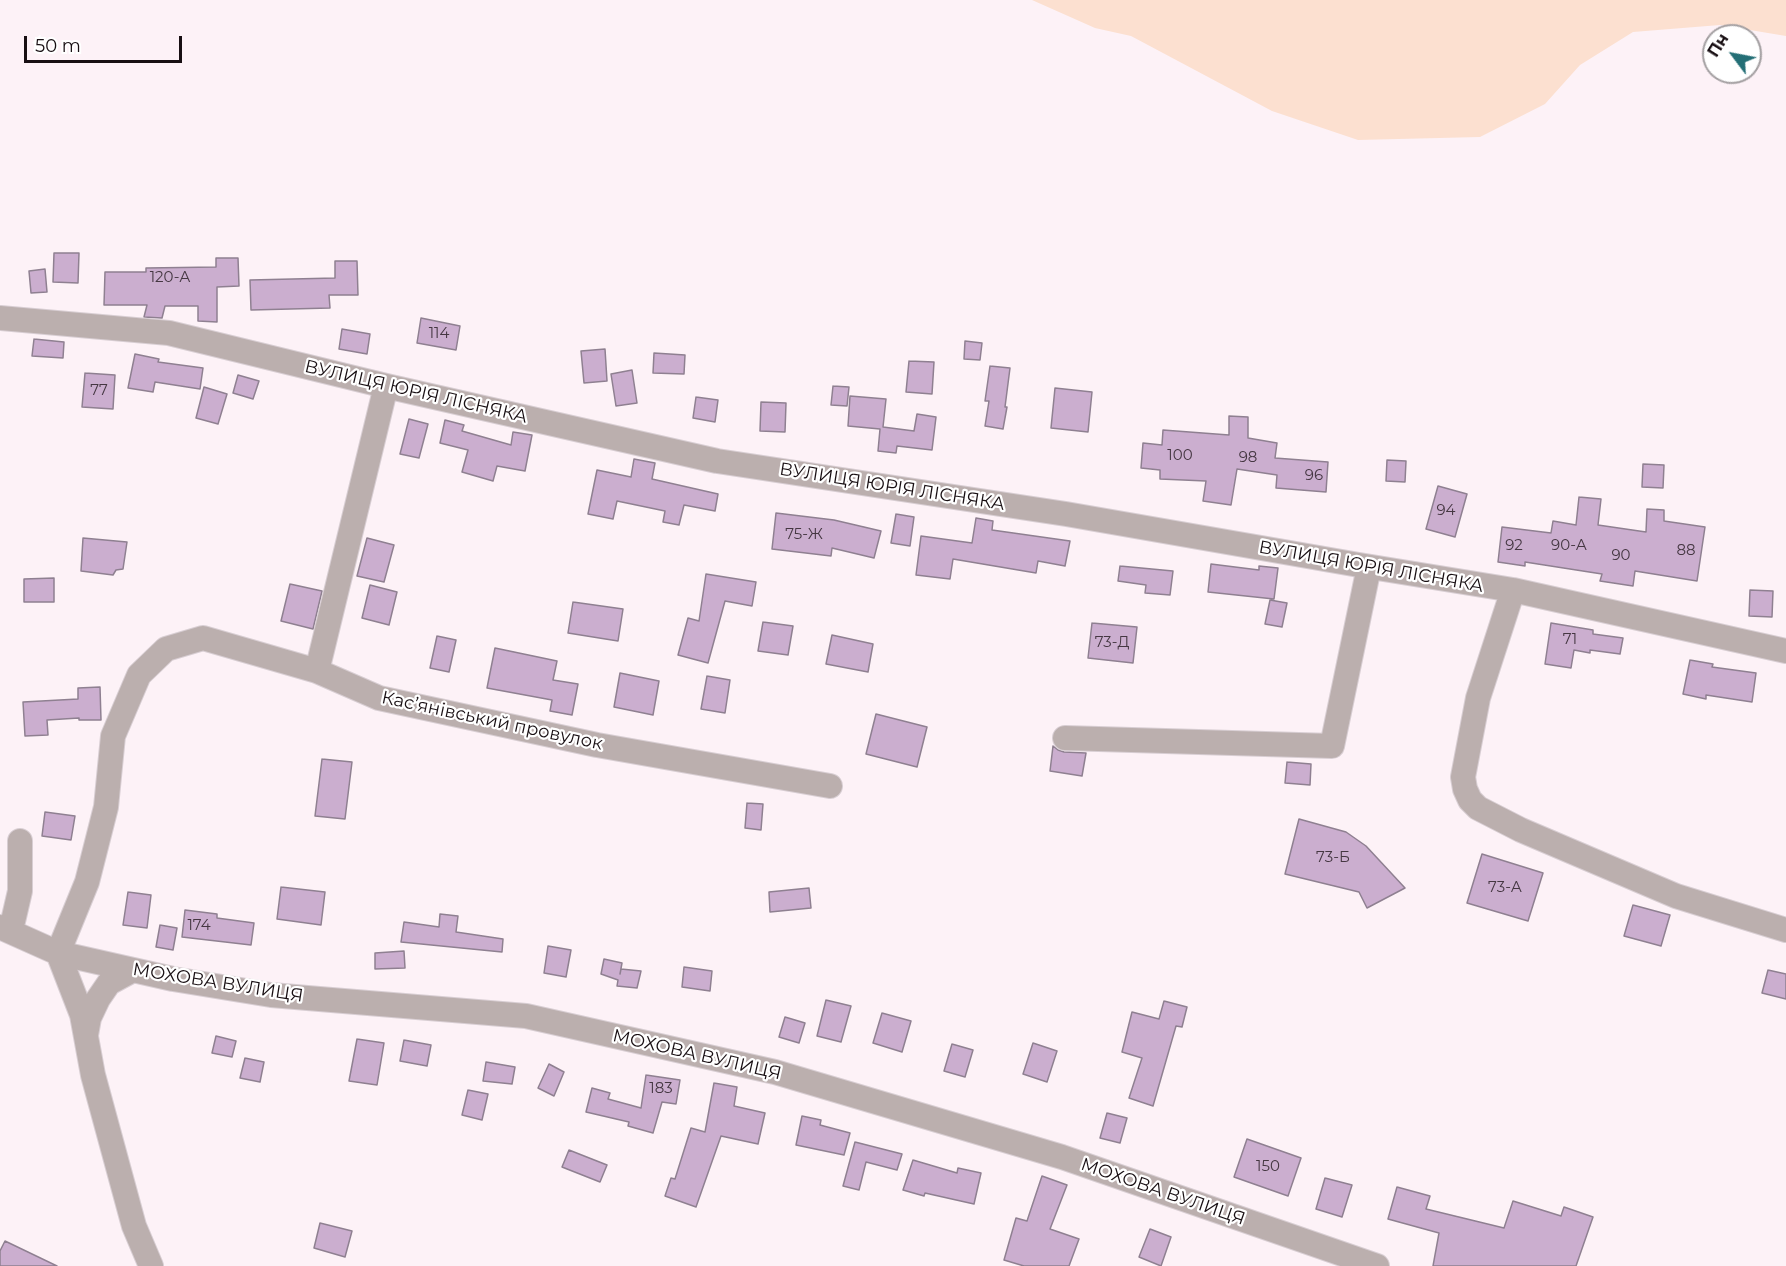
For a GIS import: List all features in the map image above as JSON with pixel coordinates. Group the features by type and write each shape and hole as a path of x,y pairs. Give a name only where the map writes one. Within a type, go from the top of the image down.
{"street":[{"name":"ВУЛИЦЯ ЮРІЯ ЛІСНЯКА","path":"0,318 169,333 386,386 717,461 1066,514 1513,590 1786,651"},
{"path":"317,671 386,386"},
{"path":"1065,738 1332,746 1369,567"},
{"path":"1513,590 1478,698 1463,777 1470,800 1478,808 1521,830 1676,896 1786,930"},
{"name":"Касʼянівський провулок","path":"58,953 87,882 106,807 113,736 139,675 166,649 203,638 317,671 379,698 597,745 830,786"},
{"path":"5,928 20,891 20,841"},
{"name":"МОХОВА ВУЛИЦЯ","path":"5,928 58,953 173,979 271,995 526,1016 775,1072 1062,1157 1377,1266"},
{"path":"58,953 82,1015 93,1075 134,1226 151,1266"},
{"path":"86,1037 89,1018 98,999 110,983 133,970"}],"shaded area":[{"path":"1032,0 1786,0 1786,36 1762,32 1762,24 1702,24 1702,26 1633,32 1580,65 1545,104 1480,137 1358,140 1272,111 1131,36 1095,28"}],"building":[{"path":"54,253 79,253 78,283 53,282"},
{"path":"216,258 238,258 239,286 217,287 217,322 198,321 198,306 165,306 162,318 144,317 147,305 104,305 105,272 146,272 146,268 216,267"},
{"path":"335,261 357,261 358,295 329,295 330,308 251,310 250,280 335,278"},
{"path":"45,269 47,292 31,293 29,271"},
{"path":"421,318 460,326 456,350 417,343"},
{"path":"342,329 370,334 367,354 339,349"},
{"path":"34,339 64,342 63,358 32,356"},
{"path":"965,341 982,343 980,360 964,359"},
{"path":"605,349 607,381 584,383 581,351"},
{"path":"654,353 685,355 684,374 653,373"},
{"path":"135,354 159,359 158,362 203,368 200,389 155,382 153,392 128,388"},
{"path":"909,361 934,362 932,394 906,392"},
{"path":"990,366 1010,368 1003,429 985,426 989,401 985,401"},
{"path":"632,370 637,403 616,406 611,374"},
{"path":"85,373 115,375 113,409 82,407"},
{"path":"238,375 259,381 253,399 233,393"},
{"path":"833,386 849,387 847,406 831,405"},
{"path":"204,387 227,394 218,424 196,418"},
{"path":"1055,388 1092,392 1088,432 1051,428"},
{"path":"850,396 886,399 883,427 914,431 917,414 936,417 932,450 897,446 896,453 878,451 880,429 848,426"},
{"path":"696,397 718,400 715,422 693,418"},
{"path":"761,402 786,403 785,432 760,431"},
{"path":"1229,416 1248,417 1248,438 1277,443 1275,458 1328,462 1326,492 1276,488 1277,475 1237,469 1231,505 1203,501 1206,481 1160,479 1160,470 1141,468 1143,443 1162,445 1163,430 1229,435"},
{"path":"409,419 428,424 419,458 400,454"},
{"path":"445,420 464,425 462,431 511,445 513,432 532,435 525,471 497,466 493,481 462,472 468,450 440,443"},
{"path":"634,459 655,463 652,479 718,494 715,511 684,505 679,525 663,522 665,511 617,501 613,519 588,514 597,470 631,477"},
{"path":"1387,460 1406,461 1405,482 1386,481"},
{"path":"1643,464 1664,465 1663,488 1642,487"},
{"path":"1438,486 1467,494 1455,537 1426,529"},
{"path":"1579,497 1601,499 1598,525 1646,532 1647,509 1664,510 1664,521 1705,527 1697,581 1635,571 1633,586 1600,581 1602,574 1525,562 1525,566 1498,562 1502,527 1551,533 1553,521 1576,525"},
{"path":"776,513 834,520 881,531 874,558 832,548 831,556 772,549"},
{"path":"896,514 914,517 910,546 891,543"},
{"path":"976,518 993,521 992,530 1070,541 1065,566 1038,561 1036,573 953,559 950,579 916,575 921,536 972,543"},
{"path":"83,538 127,542 123,569 116,570 113,575 81,571"},
{"path":"367,538 394,545 384,582 357,576"},
{"path":"1211,564 1259,570 1259,566 1278,568 1274,599 1208,592"},
{"path":"1120,566 1173,571 1170,595 1145,593 1146,585 1118,581"},
{"path":"706,574 756,582 752,606 725,601 708,663 678,655 688,618 699,621"},
{"path":"54,578 54,602 24,602 24,579"},
{"path":"290,584 322,591 313,629 281,621"},
{"path":"370,585 397,592 389,625 362,618"},
{"path":"1750,590 1773,591 1772,617 1749,616"},
{"path":"1270,600 1287,603 1282,627 1265,624"},
{"path":"573,602 623,609 618,641 568,633"},
{"path":"763,622 793,626 788,655 758,651"},
{"path":"1092,623 1137,627 1133,663 1088,658"},
{"path":"1551,623 1593,630 1593,634 1623,638 1620,654 1574,650 1571,668 1545,664"},
{"path":"832,635 873,644 868,672 826,664"},
{"path":"437,636 456,640 449,672 430,668"},
{"path":"495,648 557,661 553,680 578,684 572,715 550,711 552,700 487,688"},
{"path":"1690,660 1713,664 1712,667 1756,673 1752,702 1706,695 1706,699 1683,694"},
{"path":"620,673 659,681 653,715 614,707"},
{"path":"707,676 730,680 725,713 701,709"},
{"path":"100,687 101,720 79,720 79,718 47,720 48,735 25,736 23,702 78,699 78,688"},
{"path":"876,714 927,727 917,767 866,754"},
{"path":"1053,746 1064,752 1086,753 1082,776 1050,771"},
{"path":"322,759 352,762 345,819 315,816"},
{"path":"1287,762 1311,764 1310,785 1285,783"},
{"path":"747,803 763,804 761,830 745,828"},
{"path":"45,812 75,816 71,840 42,836"},
{"path":"1299,819 1346,832 1366,846 1405,888 1367,908 1359,892 1285,874"},
{"path":"1482,854 1543,873 1528,921 1467,903"},
{"path":"281,887 325,892 321,925 277,919"},
{"path":"809,888 811,908 770,912 769,892"},
{"path":"128,892 151,895 147,928 123,925"},
{"path":"1633,905 1670,915 1661,946 1624,936"},
{"path":"185,910 217,914 217,918 254,923 251,945 182,937"},
{"path":"440,914 458,916 456,932 503,939 502,952 401,942 404,922 439,927"},
{"path":"160,925 177,928 173,950 156,947"},
{"path":"548,946 571,950 566,977 544,973"},
{"path":"404,951 405,968 375,969 375,953"},
{"path":"604,959 622,963 620,974 621,969 641,971 637,988 617,986 618,980 601,974"},
{"path":"684,967 712,971 710,991 682,987"},
{"path":"1768,970 1786,974 1786,999 1762,993"},
{"path":"826,1000 851,1006 841,1042 817,1036"},
{"path":"1164,1001 1187,1007 1182,1027 1176,1026 1153,1106 1129,1098 1142,1058 1122,1052 1132,1012 1159,1019"},
{"path":"882,1013 911,1021 902,1052 873,1043"},
{"path":"785,1017 805,1023 799,1043 779,1037"},
{"path":"216,1036 236,1041 232,1057 212,1053"},
{"path":"357,1039 384,1043 377,1085 349,1081"},
{"path":"404,1040 431,1045 427,1066 400,1061"},
{"path":"1033,1043 1057,1051 1047,1082 1023,1074"},
{"path":"952,1044 973,1050 965,1077 944,1071"},
{"path":"245,1058 264,1062 260,1082 240,1078"},
{"path":"486,1062 515,1067 512,1084 483,1081"},
{"path":"549,1064 564,1072 554,1096 538,1088"},
{"path":"646,1075 680,1080 676,1104 662,1102 653,1133 628,1126 629,1122 586,1112 592,1088 610,1093 608,1099 641,1108"},
{"path":"714,1083 737,1087 734,1106 765,1113 758,1144 721,1136 696,1207 665,1196 671,1178 675,1179 691,1128 705,1132"},
{"path":"468,1090 488,1094 482,1120 462,1115"},
{"path":"1107,1113 1127,1118 1120,1143 1100,1138"},
{"path":"802,1116 821,1120 820,1125 850,1133 844,1155 796,1145"},
{"path":"1247,1139 1301,1158 1288,1196 1234,1177"},
{"path":"855,1142 902,1154 897,1170 866,1162 859,1190 843,1186"},
{"path":"569,1150 607,1165 600,1182 562,1167"},
{"path":"913,1160 957,1173 958,1168 981,1173 974,1204 925,1193 924,1196 903,1190"},
{"path":"1042,1176 1067,1185 1050,1229 1079,1239 1069,1266 1024,1266 1004,1260 1016,1218 1027,1221"},
{"path":"1325,1178 1352,1185 1342,1217 1316,1209"},
{"path":"1397,1187 1430,1196 1426,1209 1504,1228 1513,1201 1561,1216 1564,1207 1593,1217 1576,1266 1433,1266 1439,1233 1388,1219"},
{"path":"320,1223 352,1231 345,1257 314,1248"},
{"path":"1150,1229 1171,1237 1161,1266 1139,1257"},
{"path":"5,1241 57,1266 0,1266 0,1251"}]}
